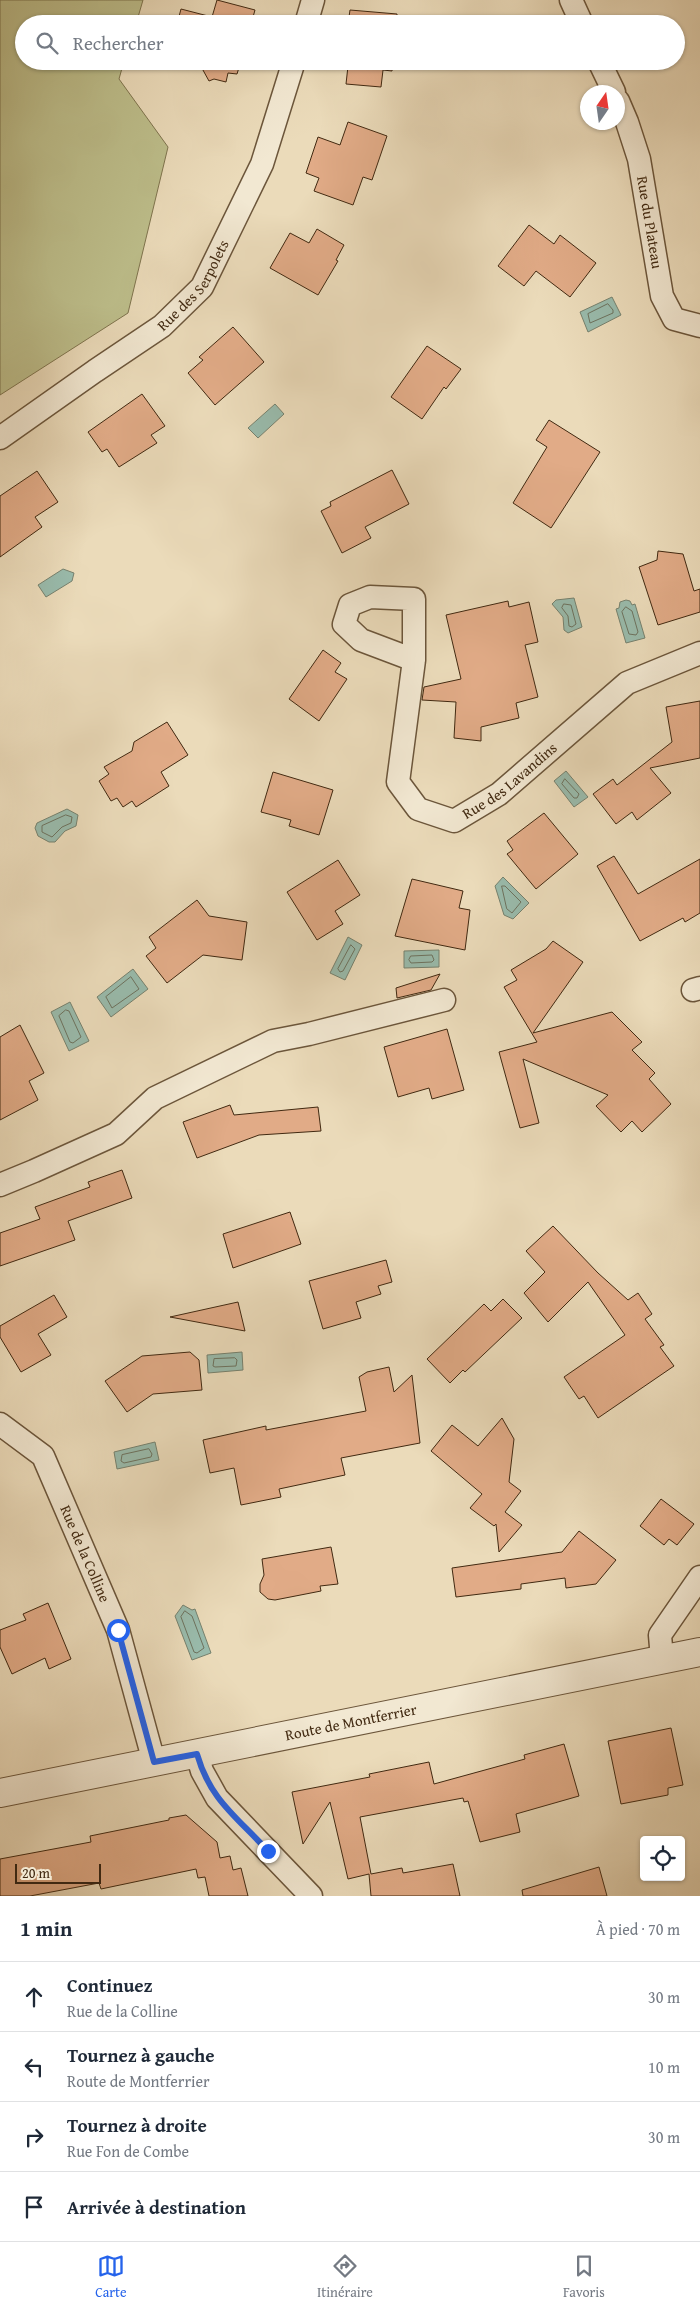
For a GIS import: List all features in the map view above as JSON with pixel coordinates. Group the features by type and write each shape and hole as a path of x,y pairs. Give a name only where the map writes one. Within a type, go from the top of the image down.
{"street":[{"path":"309,15 313,0"},
{"path":"571,0 578,15"},
{"name":"Rue des Serpolets","path":"0,438 162,326 202,287 262,164 291,70"},
{"path":"603,70 611,85"},
{"name":"Rue du Plateau","path":"625,117 639,159 662,296 674,319 700,326"},
{"name":"Rue des Lavandins","path":"414,660 398,782 418,809 454,821 498,794 628,683 700,653"},
{"path":"0,1184 34,1171 116,1134 156,1098 273,1040 309,1034 444,1000"},
{"name":"Rue de la Colline","path":"0,1424 43,1456 118,1630 154,1762"},
{"path":"662,1659 660,1635 700,1577"},
{"name":"Route de Montferrier","path":"0,1793 700,1652"},
{"path":"197,1754 202,1771 217,1798 310,1896"}],"green space":[{"path":"0,0 143,0 139,15 15,15 15,70 122,70 119,79 168,147 128,313 0,395"}],"water":[{"path":"612,297 621,315 588,332 580,312"},
{"path":"275,404 284,414 258,438 248,428"},
{"path":"63,569 74,573 72,581 46,597 38,585"},
{"path":"574,598 582,627 568,633 564,630 563,617 552,604 556,600"},
{"path":"630,601 632,605 635,604 645,638 626,643 616,609 619,608 620,602"},
{"path":"566,771 588,797 574,807 554,781"},
{"path":"67,809 78,815 76,826 65,831 55,842 49,842 38,836 35,828 37,823"},
{"path":"503,877 529,903 513,919 504,915 495,886"},
{"path":"348,937 362,945 345,980 330,973"},
{"path":"439,950 439,967 404,968 404,951"},
{"path":"133,969 148,989 111,1017 97,997"},
{"path":"70,1002 89,1041 69,1051 51,1012"},
{"path":"242,1352 243,1370 208,1373 207,1355"},
{"path":"155,1442 159,1460 117,1469 114,1452"},
{"path":"183,1605 192,1610 195,1609 211,1653 192,1660 175,1616"}],"building":[{"path":"217,0 255,10 254,15 213,15"},
{"path":"181,9 204,15 179,15"},
{"path":"350,10 397,14 397,15 349,15"},
{"path":"203,70 238,70 237,74 228,73 226,82 214,79 209,81"},
{"path":"348,70 383,70 381,87 346,84"},
{"path":"348,122 387,136 372,180 363,177 353,205 314,191 319,178 306,173 318,137 340,145"},
{"path":"529,225 554,244 560,235 596,263 570,297 536,271 524,286 498,266"},
{"path":"317,229 344,245 336,260 338,261 318,295 270,268 290,233 309,243"},
{"path":"233,327 264,362 215,405 188,373 203,360 199,357"},
{"path":"427,346 461,369 446,389 444,387 422,419 391,397"},
{"path":"142,394 165,426 151,435 157,443 119,467 107,449 102,452 88,432"},
{"path":"549,420 600,452 551,528 513,503 547,447 536,440"},
{"path":"392,470 409,504 365,527 371,538 342,553 321,511 331,506 330,502"},
{"path":"37,471 58,502 35,517 42,527 0,557 0,496"},
{"path":"658,551 683,554 694,591 700,589 700,612 658,625 639,567 657,560"},
{"path":"508,601 509,607 529,602 538,642 525,645 538,697 516,703 519,718 481,727 481,741 454,738 456,702 422,700 424,687 461,679 446,615"},
{"path":"323,650 341,663 335,672 347,679 319,721 289,699"},
{"path":"700,701 700,758 650,768 671,793 637,820 632,812 616,824 593,794 613,779 617,785 672,742 666,707"},
{"path":"167,722 188,755 161,772 169,786 136,807 132,801 123,807 117,798 111,801 99,781 109,774 104,767 132,751 134,742"},
{"path":"273,772 333,790 319,835 289,826 291,820 261,812"},
{"path":"544,813 578,854 536,889 507,854 513,850 507,841"},
{"path":"614,856 638,894 700,859 700,913 685,922 683,918 640,941 597,866"},
{"path":"338,860 360,895 335,911 343,924 317,940 287,892"},
{"path":"412,879 463,891 459,908 470,910 465,950 395,936"},
{"path":"197,900 209,916 247,922 242,960 203,955 167,983 146,956 156,948 149,937"},
{"path":"553,941 583,962 533,1033 612,1012 642,1042 632,1050 655,1073 649,1079 671,1104 642,1132 632,1121 621,1132 596,1106 608,1095 523,1059 539,1123 520,1128 499,1052 537,1042 504,987 517,980 511,970 546,949"},
{"path":"440,974 431,990 397,998 396,988"},
{"path":"20,1025 44,1073 29,1081 38,1100 0,1120 0,1037"},
{"path":"447,1029 464,1090 432,1099 429,1088 398,1097 384,1047"},
{"path":"230,1105 234,1115 318,1107 321,1131 259,1135 197,1158 183,1122"},
{"path":"122,1170 132,1198 68,1221 75,1240 0,1266 0,1233 40,1219 35,1207 90,1187 88,1182"},
{"path":"290,1212 301,1244 233,1268 223,1234"},
{"path":"553,1226 598,1273 628,1300 638,1293 652,1314 645,1319 664,1345 660,1347 674,1366 598,1418 584,1396 579,1399 564,1377 625,1335 588,1282 548,1322 524,1293 545,1272 526,1251"},
{"path":"386,1260 392,1282 378,1286 381,1294 356,1302 361,1318 323,1329 309,1281"},
{"path":"54,1295 67,1317 38,1334 51,1355 21,1372 0,1337 0,1326"},
{"path":"503,1299 522,1318 465,1372 463,1370 450,1383 427,1359 484,1304 491,1311"},
{"path":"238,1302 245,1331 170,1317"},
{"path":"190,1352 199,1360 202,1390 153,1394 127,1412 105,1381 142,1356"},
{"path":"389,1367 394,1392 412,1375 420,1443 341,1458 345,1475 279,1489 281,1497 241,1505 234,1468 210,1473 203,1440 266,1426 266,1430 366,1411 359,1377 367,1372"},
{"path":"502,1418 514,1439 509,1482 521,1491 505,1512 522,1525 499,1552 496,1524 494,1526 470,1508 482,1494 431,1451 452,1425 478,1446"},
{"path":"661,1499 694,1524 677,1545 669,1539 664,1545 640,1526"},
{"path":"579,1531 616,1560 596,1584 566,1588 565,1578 521,1584 521,1589 456,1597 452,1568 562,1552"},
{"path":"331,1547 338,1584 320,1586 321,1591 275,1600 268,1599 260,1592 260,1584 264,1575 262,1559"},
{"path":"48,1603 71,1659 49,1669 45,1658 12,1674 0,1647 0,1630 26,1620 23,1614"},
{"path":"671,1728 683,1785 668,1788 668,1795 621,1804 608,1741"},
{"path":"564,1744 579,1796 516,1814 520,1832 480,1842 468,1801 464,1802 463,1798 360,1817 371,1874 402,1868 403,1873 453,1864 460,1896 371,1896 369,1874 348,1879 330,1802 303,1844 292,1792 370,1777 369,1774 429,1762 434,1784 525,1759 524,1755"},
{"path":"186,1815 217,1842 220,1858 230,1856 233,1870 241,1868 248,1896 209,1896 205,1877 198,1878 196,1869 101,1889 99,1883 30,1896 0,1896 0,1859 91,1842 90,1836"},
{"path":"599,1867 607,1896 523,1896 522,1890"}],"route":[{"path":"118,1630 154,1762 197,1754 202,1771 217,1798 268,1851"}]}
